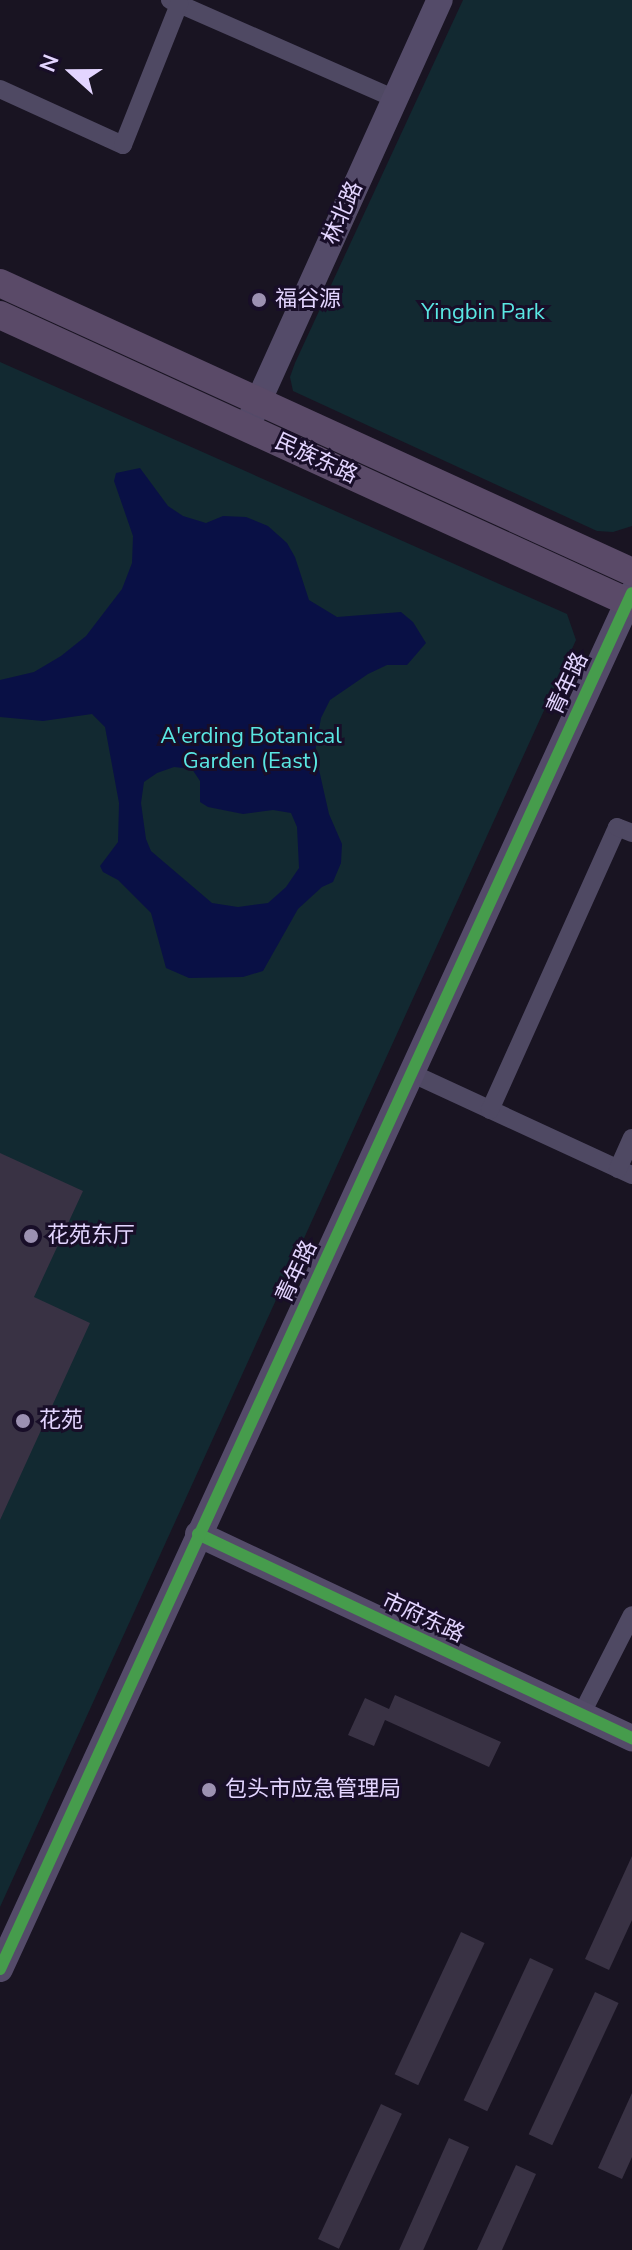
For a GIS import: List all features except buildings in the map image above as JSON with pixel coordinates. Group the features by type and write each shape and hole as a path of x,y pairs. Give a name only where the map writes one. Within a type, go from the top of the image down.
{"main road":[{"name":"林北路","path":"247,427 440,0"},
{"name":"民族东路","path":"0,283 632,572"},
{"name":"民族东路","path":"0,315 631,600"},
{"name":"青年路","path":"0,1969 631,600"},
{"name":"市府东路","path":"198,1534 632,1738"}],"street":[{"path":"0,89 123,145 174,2 395,99"},
{"path":"490,1110 617,827 632,833"},
{"path":"411,1073 625,1172 632,1138"},
{"path":"581,1715 632,1615"}],"green space":[{"name":"Yingbin Park","path":"463,0 632,0 632,526 613,532 597,531 293,391 290,377 295,363"},
{"name":"A'erding Botanical Garden (East)","path":"0,362 567,614 576,640 0,1907"}],"shaded area":[{"path":"140,468 168,506 183,516 206,523 223,516 246,517 268,526 287,543 295,557 309,600 337,617 401,612 413,622 426,643 407,665 387,665 330,700 321,718 315,752 329,814 342,844 341,863 333,882 322,887 298,909 263,971 243,977 189,978 166,968 151,913 118,880 103,872 100,866 118,842 119,803 105,727 92,714 43,721 0,717 0,680 34,672 61,656 86,636 122,589 132,563 133,536 114,481 116,473","holes":["174,767 192,769 200,781 200,802 208,807 243,814 273,810 291,813 297,827 299,868 286,887 268,903 238,907 212,903 151,851 146,839 141,803 144,782"]}],"cycle path":[{"path":"0,1969 632,593"},
{"path":"198,1534 632,1738"}],"place":[{"name":"福谷源","path":"259,300"},
{"name":"花苑东厅","path":"31,1236"},
{"name":"花苑","path":"23,1421"},
{"name":"包头市应急管理局","path":"209,1790"}]}
